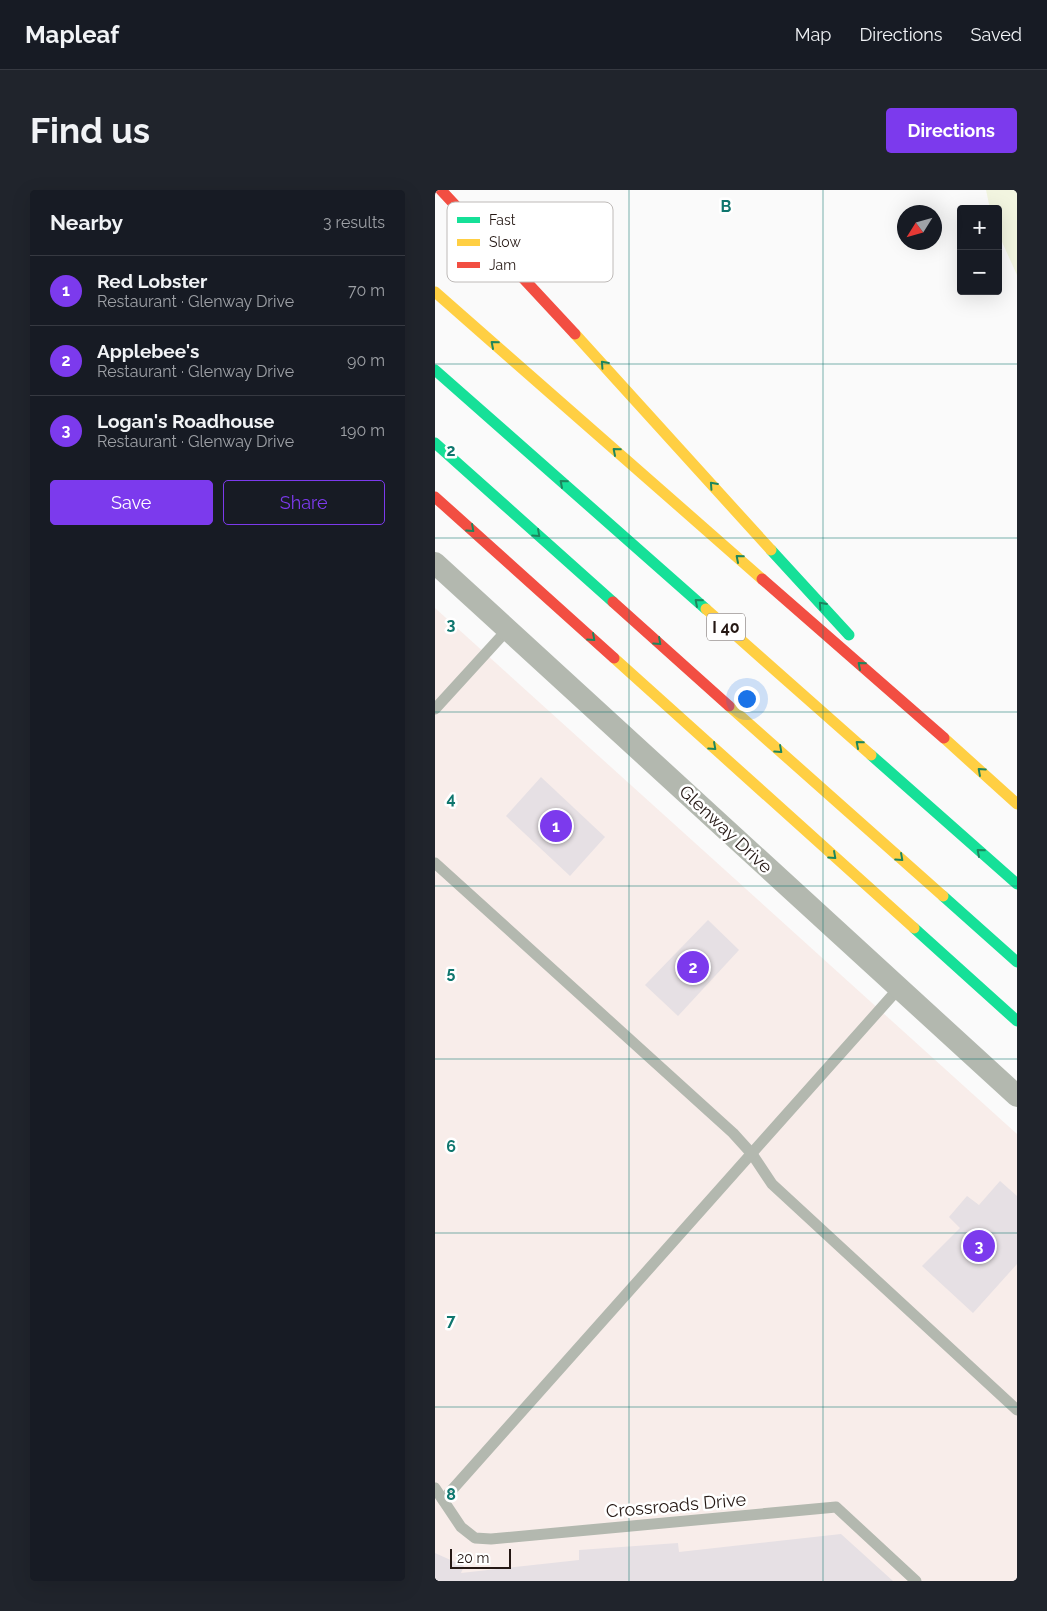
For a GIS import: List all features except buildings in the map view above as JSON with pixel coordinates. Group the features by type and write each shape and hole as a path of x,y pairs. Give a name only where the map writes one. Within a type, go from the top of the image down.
{"highway":[{"path":"441,190 452,202"},
{"path":"528,282 858,644"},
{"path":"435,292 1017,804"},
{"name":"I 40","path":"435,370 1017,884"},
{"path":"435,443 1017,962"},
{"path":"435,497 1017,1021"},
{"path":"871,659 937,732"}],"street":[{"name":"Glenway Drive","path":"435,563 1017,1096"}],"lane":[{"path":"435,709 508,629"},
{"path":"435,863 733,1133 752,1154 772,1184 1017,1410"},
{"path":"443,1500 899,988"},
{"name":"Crossroads Drive","path":"435,1488 461,1527 475,1538 491,1539 836,1507 917,1581"}],"shaded area":[{"path":"435,608 1017,1134 1017,1581 435,1581"}],"green space":[{"path":"986,190 1017,190 1017,275 1002,242 1002,205 989,205"}],"traffic: fast":[{"path":"435,370 706,609"},
{"path":"435,443 613,602"},
{"path":"771,550 849,635"},
{"path":"871,755 1017,884"},
{"path":"943,896 1017,962"},
{"path":"914,928 1017,1021"}],"traffic: slow":[{"path":"435,292 762,579"},
{"path":"575,334 771,550"},
{"path":"706,609 871,755"},
{"path":"614,658 914,928"},
{"path":"729,706 943,896"},
{"path":"944,738 1017,804"}],"traffic: jam":[{"path":"441,190 452,202"},
{"path":"527,282 575,334"},
{"path":"435,497 614,658"},
{"path":"762,579 944,738"},
{"path":"613,602 729,706"}],"place":[{"name":"Red Lobster","path":"556,826"},
{"name":"Applebee's","path":"693,967"},
{"name":"Logan's Roadhouse","path":"979,1246"}]}
